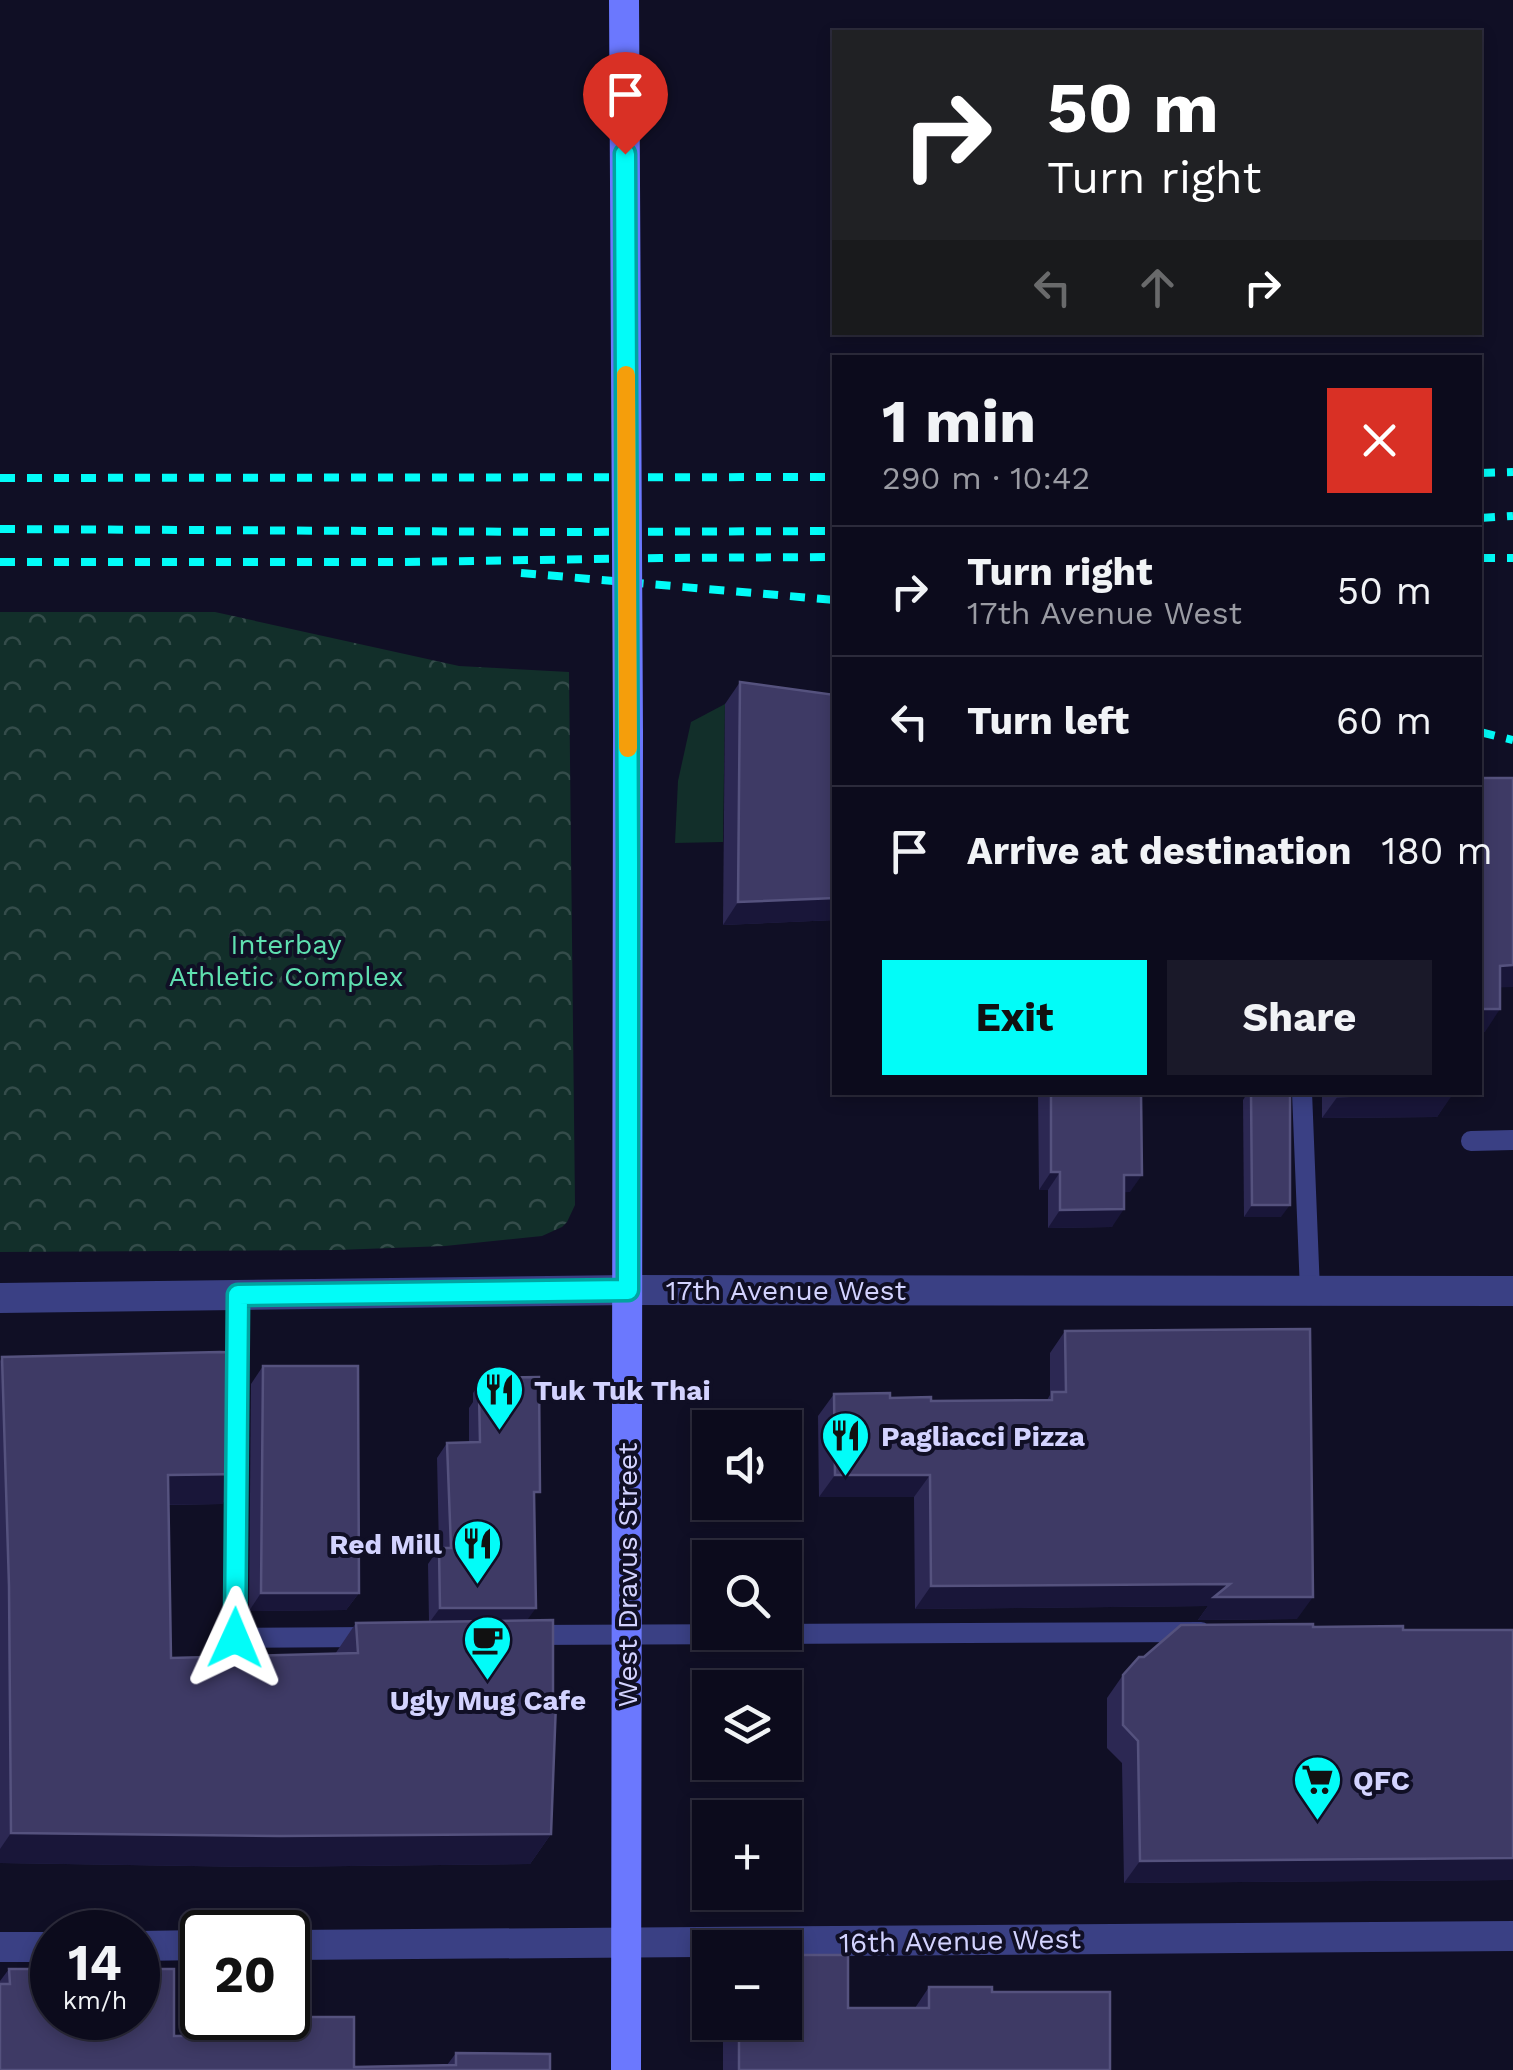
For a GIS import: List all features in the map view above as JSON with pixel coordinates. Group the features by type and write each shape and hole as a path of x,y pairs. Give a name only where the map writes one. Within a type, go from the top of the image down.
{"main road":[{"name":"West Dravus Street","path":"624,0 628,733 626,2070"}],"street":[{"name":"17th Avenue West","path":"0,1298 628,1290 1513,1290"},
{"name":"16th Avenue West","path":"310,1945 1513,1936"},
{"path":"0,1947 30,1946"}],"lane":[{"path":"1302,1095 1310,1291"},
{"path":"1471,1141 1513,1140"},
{"path":"238,1295 238,1408"},
{"path":"237,1446 235,1638 394,1636"},
{"path":"511,1635 1218,1632"}],"green space":[{"name":"Interbay Athletic Complex","path":"0,612 215,612 459,666 569,672 575,1205 562,1227 542,1236 445,1246 0,1252"},
{"path":"725,704 723,842 675,843 678,781 691,722"}],"building":[{"path":"740,682 832,695 832,898 738,902"},
{"path":"1482,778 1513,778 1513,965 1500,966 1500,1009 1482,1009"},
{"path":"1051,1095 1141,1095 1142,1175 1124,1175 1124,1209 1060,1210 1060,1172 1051,1172"},
{"path":"1251,1095 1290,1095 1290,1205 1252,1205"},
{"path":"1310,1329 1313,1597 1214,1597 1230,1584 931,1586 930,1475 835,1475 834,1394 890,1393 890,1398 931,1397 931,1401 1052,1400 1052,1392 1066,1392 1065,1331"},
{"path":"245,1353 244,1474 168,1475 171,1658 358,1653 356,1623 553,1620 556,1703 551,1834 11,1833 2,1357"},
{"path":"263,1366 358,1366 359,1593 261,1593"},
{"path":"539,1377 540,1492 534,1492 536,1608 440,1608 439,1548 451,1548 447,1443 480,1442 479,1393 483,1393 483,1378"},
{"name":"QFC","path":"1181,1625 1403,1626 1403,1630 1513,1630 1513,1858 1140,1861 1138,1741 1123,1725 1123,1675 1139,1657 1144,1657"},
{"path":"802,1955 848,1955 848,2008 929,2008 929,1987 992,1987 992,1992 1110,1992 1110,2070 739,2070 739,2040 802,2040"},
{"path":"9,1969 30,1969 30,2040 160,2040 160,1969 174,1969 174,2036 180,2036 180,2040 310,2040 310,2017 354,2017 354,2067 456,2065 456,2053 550,2054 550,2070 0,2070 0,1984 10,1984"}],"railway":[{"path":"1482,473 1513,472"},
{"path":"0,478 832,477"},
{"path":"1482,518 1513,516"},
{"path":"0,529 832,531"},
{"path":"0,562 832,557"},
{"path":"1482,558 1513,558"},
{"path":"521,573 832,600"},
{"path":"1482,732 1513,740"}],"slow traffic":[{"path":"626,375 628,748"}],"place":[{"name":"Tuk Tuk Thai","path":"499,1432"},
{"name":"Pagliacci Pizza","path":"846,1478"},
{"name":"Red Mill","path":"477,1586"},
{"name":"Ugly Mug Cafe","path":"488,1682"},
{"name":"QFC","path":"1318,1822"}],"route":[{"path":"235,1638 238,1295 628,1290 625,154"}]}
